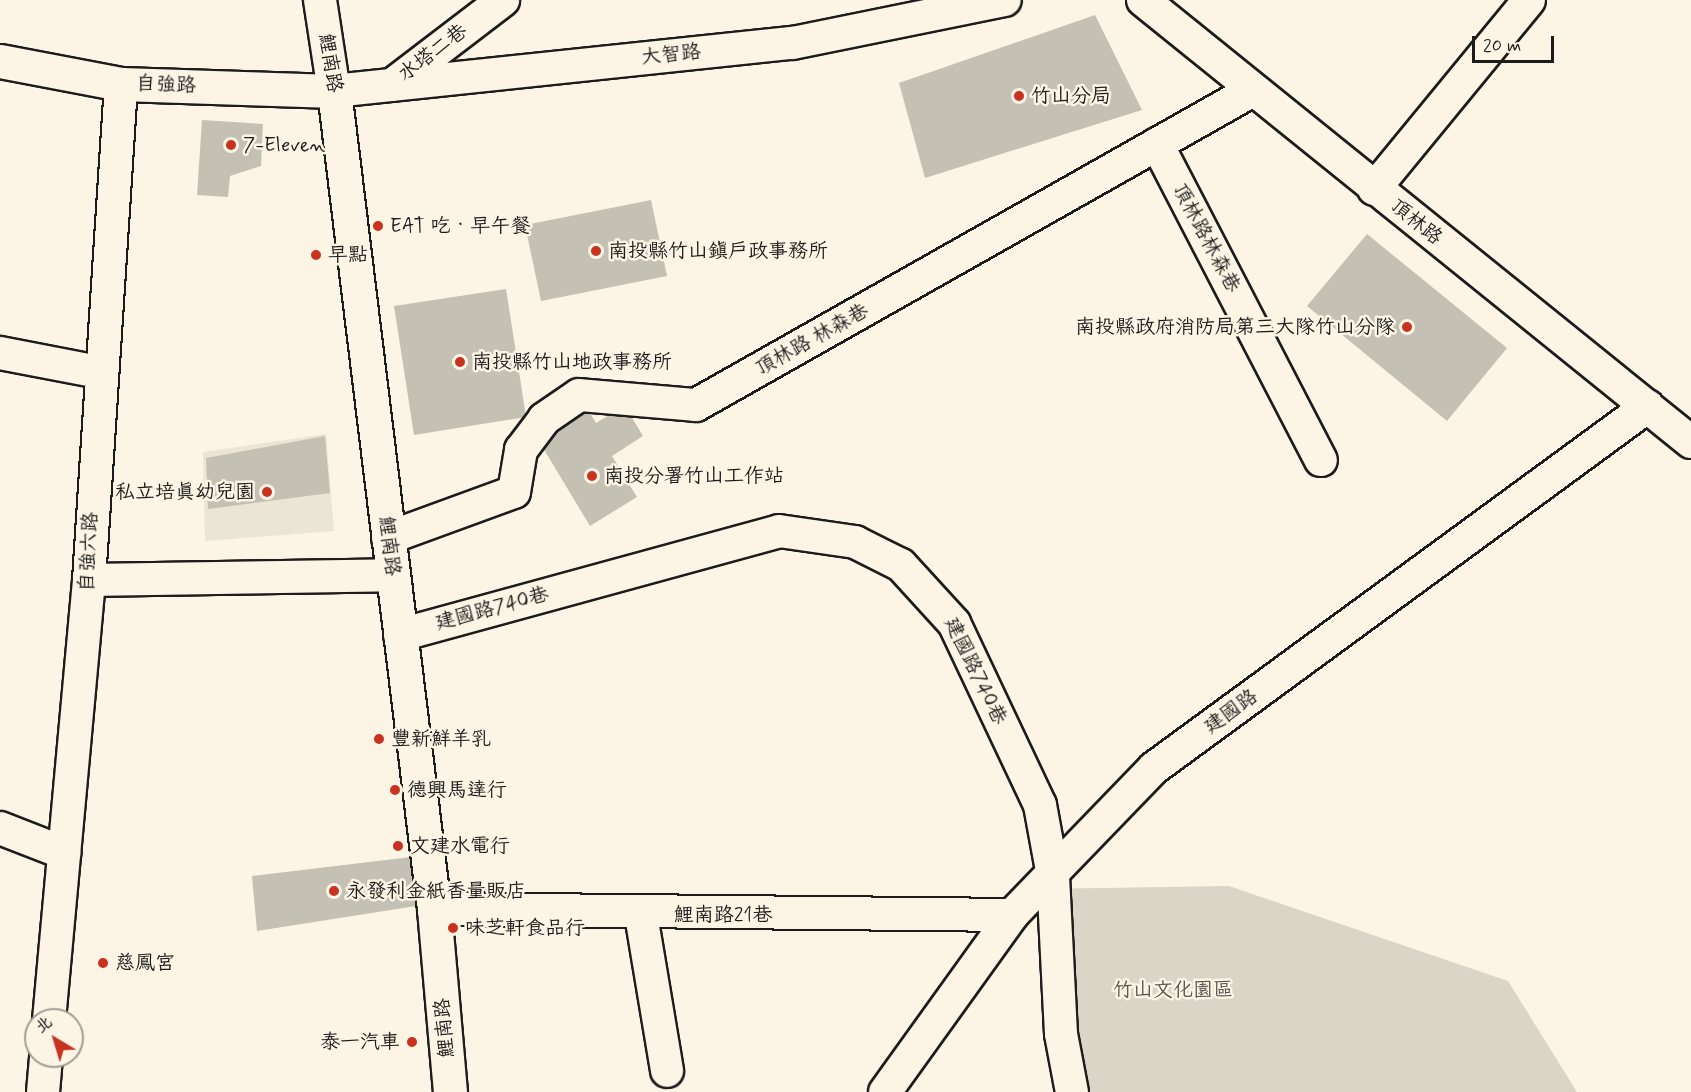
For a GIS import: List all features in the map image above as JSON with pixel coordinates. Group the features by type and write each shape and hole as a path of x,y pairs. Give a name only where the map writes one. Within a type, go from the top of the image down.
{"main road":[{"name":"自強路","path":"0,61 121,84 334,90"},
{"name":"鯉南路","path":"334,90 434,909 450,1092"}],"street":[{"name":"鯉南路","path":"320,0 334,90"},
{"name":"水塔二巷","path":"391,85 503,0"},
{"name":"大智路","path":"334,90 793,43 1005,0"},
{"name":"頂林路","path":"1143,0 1374,189 1691,442"},
{"path":"1374,189 1529,0"},
{"name":"自強六路","path":"50,1008 88,580 99,372 121,84"},
{"name":"頂林路 林森巷","path":"388,538 514,492 521,450 544,419 579,395 696,405 1253,90"},
{"name":"頂林路林森巷","path":"1157,144 1321,460"},
{"path":"0,353 99,372"},
{"name":"建國路","path":"885,1092 1012,915 1053,876 1154,768 1648,406"},
{"name":"建國路740巷","path":"400,635 779,531 855,542 915,577 954,623 1040,805 1053,876 1060,1023 1072,1092"},
{"path":"88,580 393,575"},
{"path":"0,828 64,853"},
{"name":"鯉南路21巷","path":"434,909 641,915 1012,915"},
{"path":"641,915 666,1071"},
{"path":"43,1092 45,1068"}],"shaded area":[{"name":"私立培真幼兒園","path":"326,434 334,531 205,541 203,452"}],"green space":[{"name":"竹山文化園區","path":"1229,886 1508,981 1577,1092 1066,1092 1036,889"}],"building":[{"name":"竹山分局","path":"1095,15 1142,110 925,178 899,83"},
{"name":"7-Eleven","path":"202,120 263,124 261,166 230,176 228,197 197,195"},
{"name":"南投縣竹山鎮戶政事務所","path":"651,200 667,276 541,301 525,225"},
{"name":"南投縣政府消防局第三大隊竹山分隊","path":"1367,234 1507,348 1447,421 1307,306"},
{"name":"南投縣竹山地政事務所","path":"506,289 526,417 414,435 394,306"},
{"name":"南投分署竹山工作站","path":"625,406 643,436 612,456 637,497 590,526 537,438 587,408 596,423"},
{"path":"325,436 330,493 208,509 206,458"},
{"name":"永發利金紙香量販店","path":"411,857 416,906 257,931 252,876"}],"place":[{"name":"竹山分局","path":"1019,96"},
{"name":"7-Eleven","path":"231,145"},
{"name":"EAT 吃‧早午餐","path":"378,226"},
{"name":"南投縣竹山鎮戶政事務所","path":"596,251"},
{"name":"早點","path":"316,255"},
{"name":"南投縣政府消防局第三大隊竹山分隊","path":"1407,327"},
{"name":"南投縣竹山地政事務所","path":"460,362"},
{"name":"南投分署竹山工作站","path":"592,476"},
{"name":"私立培真幼兒園","path":"267,492"},
{"name":"豐新鮮羊乳","path":"379,739"},
{"name":"德興馬達行","path":"395,790"},
{"name":"文建水電行","path":"398,846"},
{"name":"永發利金紙香量販店","path":"334,891"},
{"name":"味芝軒食品行","path":"453,928"},
{"name":"慈鳳宮","path":"103,963"},
{"name":"泰一汽車","path":"412,1042"}]}
